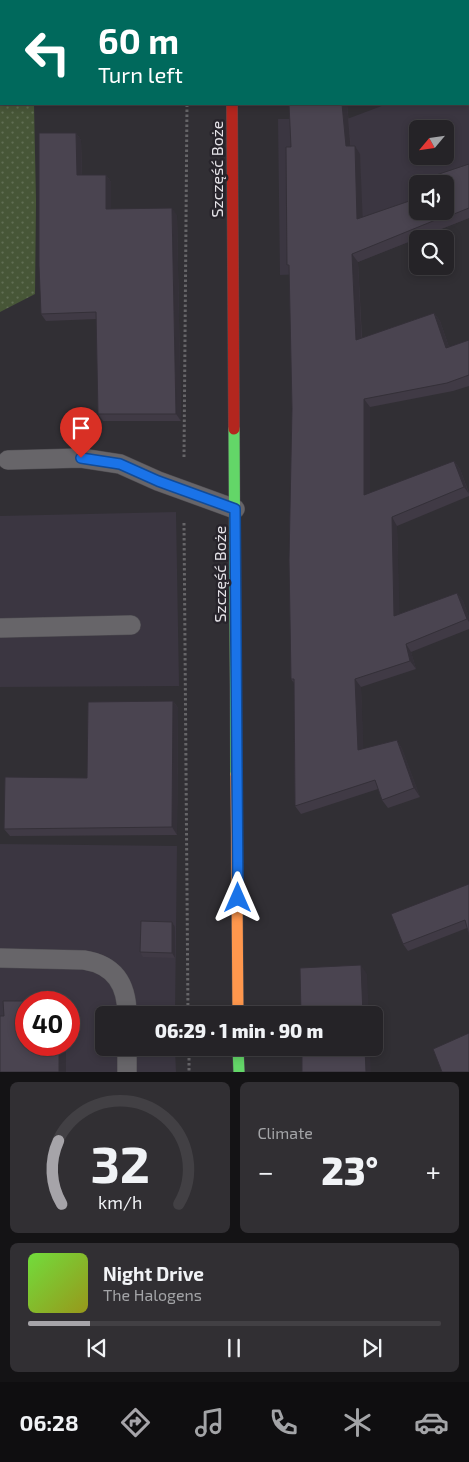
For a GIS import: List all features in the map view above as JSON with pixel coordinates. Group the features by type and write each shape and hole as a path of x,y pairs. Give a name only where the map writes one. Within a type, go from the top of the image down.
{"street":[{"name":"Szczęść Boże","path":"232,105 238,1006"},
{"path":"238,1056 239,1072"}],"lane":[{"path":"8,460 81,458 120,464 184,491 235,509"},
{"path":"0,628 131,625"},
{"path":"0,958 97,962 108,967 118,980 126,993 127,1006"},
{"path":"127,1056 127,1072"}],"path":[{"path":"187,105 184,491 188,1006"},
{"path":"189,1056 189,1072"}],"shaded area":[{"path":"384,105 469,105 469,218 439,230 409,230 409,242 330,273 280,275 278,119 347,119"},
{"path":"176,512 179,686 0,687 0,516"},
{"path":"0,844 177,846 175,1006 95,1006 95,1056 175,1056 176,1072 0,1072"}],"green space":[{"path":"0,105 34,105 35,294 0,312"}],"building":[{"path":"289,105 342,105 346,146 355,146 357,219 409,201 409,220 436,220 352,254 356,340 434,313 446,348 469,340 469,375 447,383 364,399 364,495 454,461 464,487 392,517 394,616 457,593 467,619 406,644 410,661 355,679 358,750 397,740 414,788 382,800 375,780 295,806 294,679 291,679 289,560 292,408 289,265 287,265 286,147 291,147"},
{"path":"39,133 76,133 77,175 106,175 106,209 172,208 176,414 98,414 96,312 41,314"},
{"path":"469,164 469,208 454,214 454,175 436,175"},
{"path":"173,701 172,827 4,829 5,777 87,778 88,702"},
{"path":"469,884 469,935 465,920 403,944 391,914"},
{"path":"141,921 172,922 172,953 140,952"},
{"path":"361,965 363,1006 301,1006 300,968"},
{"path":"3,1001 15,1001 15,1056 59,1056 59,1072 0,1072 0,1016 4,1016"},
{"path":"469,1033 469,1072 442,1072 433,1049"},
{"path":"302,1056 365,1056 366,1072 302,1072"}],"traffic: fast":[{"path":"234,429 236,774"},
{"path":"238,1056 239,1072"}],"traffic: slow":[{"path":"236,774 238,1006"}],"traffic: jam":[{"path":"232,105 234,429"}],"route":[{"path":"81,458 120,464 158,481 235,509 238,898"}]}
